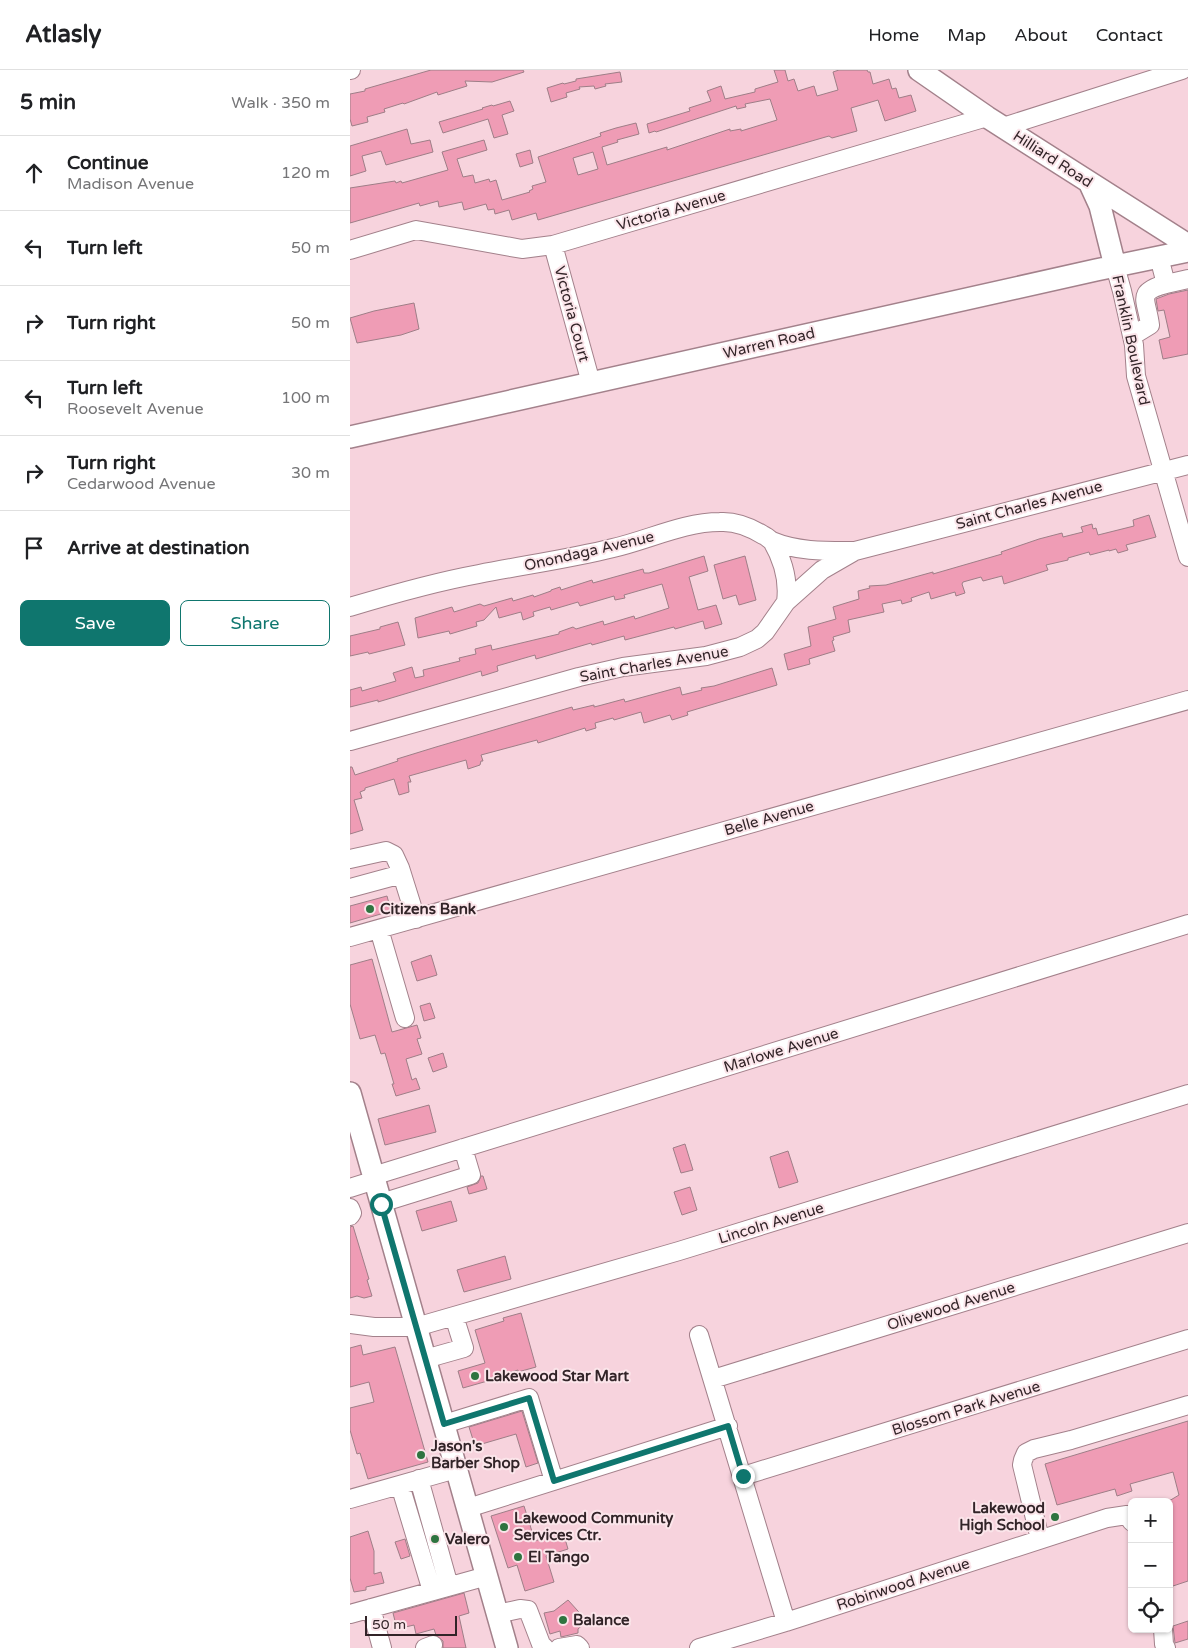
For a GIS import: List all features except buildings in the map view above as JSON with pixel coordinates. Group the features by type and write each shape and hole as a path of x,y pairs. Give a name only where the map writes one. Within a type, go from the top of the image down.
{"main road":[{"name":"Hilliard Road","path":"919,70 995,122 1188,245"},
{"name":"Franklin Boulevard","path":"1088,182 1100,206 1114,266"},
{"name":"Warren Road","path":"350,437 1188,251"},
{"path":"352,1104 507,1648"}],"street":[{"name":"Victoria Avenue","path":"350,250 416,230 522,248 553,245 1182,70"},
{"path":"1187,70 1188,74"},
{"name":"Victoria Court","path":"553,245 591,383"},
{"path":"1159,257 1166,284"},
{"name":"Franklin Boulevard","path":"1114,266 1132,336 1136,376 1188,557"},
{"path":"1132,336 1150,325 1144,297 1146,293 1153,288 1188,280"},
{"name":"Saint Charles Avenue","path":"350,741 588,674 623,667 706,656 732,650 757,639 772,624 786,602 822,570 856,551 1188,464"},
{"name":"Onondaga Avenue","path":"350,607 468,576 614,548 708,522 742,525 772,541 813,550 856,551"},
{"path":"772,541 781,560 787,580 786,602"},
{"name":"Belle Avenue","path":"350,938 1188,700"},
{"path":"350,860 386,851 394,855 416,919"},
{"path":"350,888 402,874"},
{"name":"Marlowe Avenue","path":"350,1188 463,1148 1188,924"},
{"path":"379,929 406,1018"},
{"name":"Lincoln Avenue","path":"350,1324 374,1327 416,1326 454,1316 679,1251 1188,1094"},
{"path":"381,1204 472,1175 463,1148"},
{"path":"350,1208 352,1213 350,1216"},
{"name":"Olivewood Avenue","path":"714,1379 1188,1233"},
{"path":"425,1359 464,1348 454,1316"},
{"path":"700,1335 786,1622"},
{"name":"Blossom Park Avenue","path":"743,1476 1188,1339"},
{"path":"444,1424 529,1398 554,1481"},
{"path":"1040,1540 1022,1465 1026,1453 1034,1449 1188,1406"},
{"path":"468,1508 728,1426"},
{"path":"350,1499 456,1469"},
{"path":"419,1480 440,1589"},
{"path":"400,1485 440,1589"},
{"name":"Robinwood Avenue","path":"699,1648 786,1622 1107,1518 1126,1515 1128,1517"},
{"path":"350,1614 487,1576"},
{"path":"371,1608 382,1648"},
{"path":"498,1614 520,1609 528,1610 541,1644 545,1648"},
{"path":"1163,1633 1166,1648"},
{"path":"559,1648 577,1645 580,1648"}],"place":[{"name":"Citizens Bank","path":"370,909"},
{"name":"Lakewood Star Mart","path":"475,1376"},
{"name":"Jason's Barber Shop","path":"421,1455"},
{"name":"Lakewood High School","path":"1055,1517"},
{"name":"Lakewood Community Services Ctr.","path":"504,1527"},
{"name":"Valero","path":"435,1539"},
{"name":"El Tango","path":"518,1557"},
{"name":"Balance","path":"563,1620"}],"route":[{"path":"381,1204 444,1424 529,1398 554,1481 728,1426 743,1476"}]}
